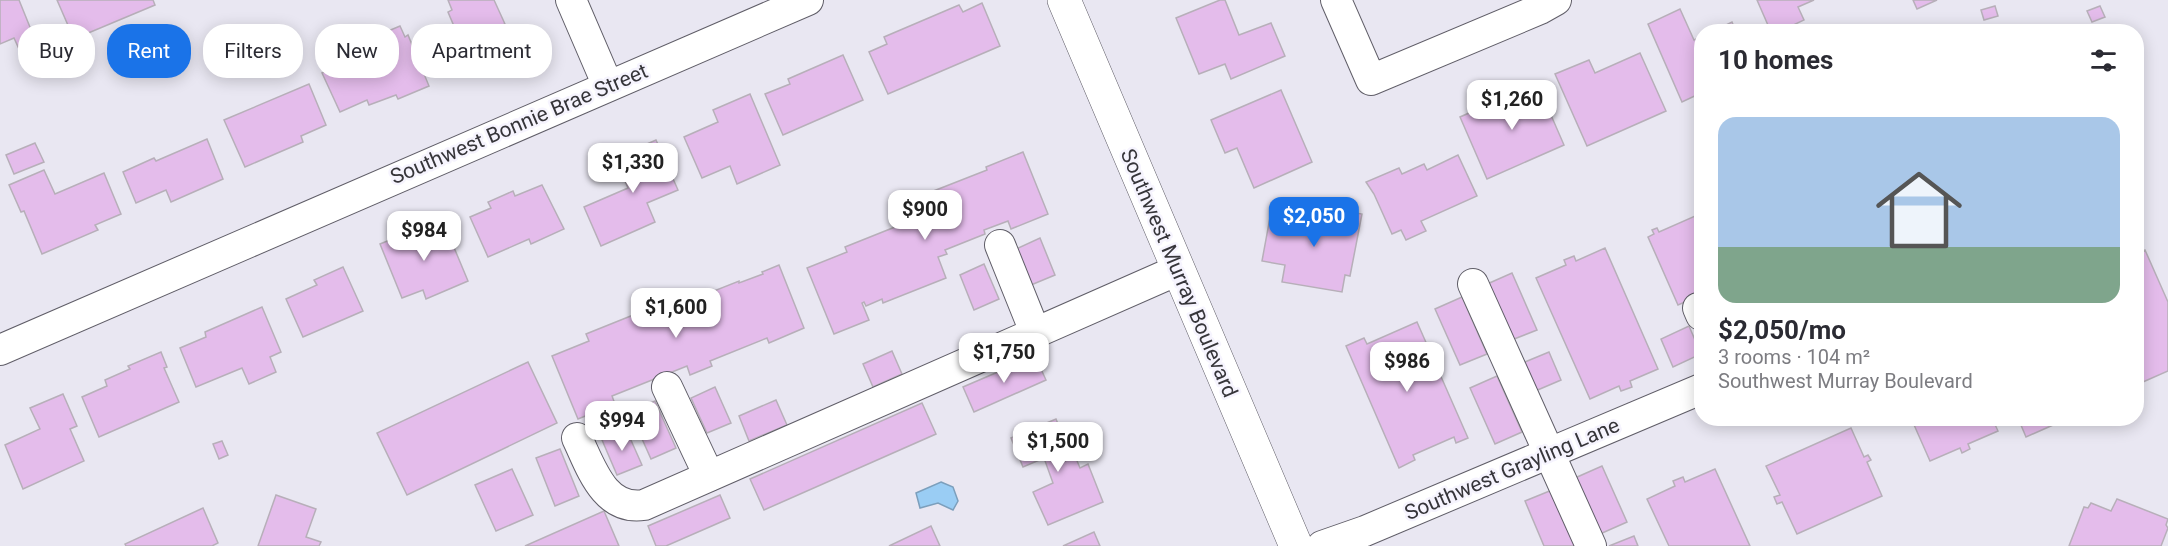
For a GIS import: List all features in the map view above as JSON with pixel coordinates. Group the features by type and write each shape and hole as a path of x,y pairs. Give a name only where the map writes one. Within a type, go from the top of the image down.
{"main road":[{"name":"Southwest Murray Boulevard","path":"1064,0 1296,546"}],"street":[{"path":"571,0 608,86"},
{"name":"Southwest Bonnie Brae Street","path":"0,350 808,0"},
{"path":"1336,0 1371,80 1540,9 1556,0"},
{"path":"1000,245 1035,332"},
{"path":"577,438 601,487 617,501 631,507 644,505 1178,270"},
{"path":"1473,284 1592,546"},
{"path":"667,387 709,476"},
{"name":"Southwest Grayling Lane","path":"1322,546 1365,531 1694,393"}],"water":[{"path":"941,482 953,487 958,501 953,510 938,503 920,508 916,493"}],"building":[{"path":"0,0 19,0 29,24 18,24 18,47 14,38 0,44"},
{"path":"57,0 153,0 155,5 95,30 95,24 67,24"},
{"path":"448,0 494,0 505,24 453,24 448,12 452,10"},
{"path":"1225,0 1239,35 1271,23 1285,56 1231,79 1225,64 1199,74 1176,18"},
{"path":"1757,0 1814,0 1798,7 1804,20 1796,24 1768,24"},
{"path":"1913,0 1937,0 1917,9"},
{"path":"982,3 1000,46 888,94 869,52 887,44 884,37 959,5 963,12"},
{"path":"1995,6 1998,16 1984,20 1981,10"},
{"path":"2100,6 2105,17 2092,22 2087,11"},
{"path":"1680,9 1694,40 1694,96 1682,102 1648,24"},
{"path":"399,26 405,37 408,35 411,42 411,78 426,78 429,86 398,99 396,95 369,105 367,100 340,112 324,78 399,78"},
{"path":"1640,53 1666,111 1587,146 1555,74 1589,60 1595,73"},
{"path":"843,55 863,100 783,135 765,94 790,84 788,79"},
{"path":"1537,83 1564,145 1487,179 1460,117"},
{"path":"309,84 326,125 301,136 303,142 245,167 224,120"},
{"path":"1281,90 1312,162 1254,188 1237,148 1225,153 1211,120"},
{"path":"750,94 780,165 737,184 730,166 702,178 684,137 718,122 713,110"},
{"path":"207,139 223,179 171,202 166,190 136,203 123,172 154,158 156,161"},
{"path":"656,140 678,190 647,203 655,222 601,246 584,207 628,188 615,158"},
{"path":"35,143 44,162 14,174 6,155"},
{"path":"1023,152 1048,214 1011,229 1008,221 984,230 985,234 945,250 947,254 938,257 946,278 883,303 882,299 866,306 864,302 862,303 869,320 834,334 807,268 847,252 845,247 915,219 908,201 987,170 986,167"},
{"path":"1458,155 1477,196 1421,221 1426,231 1406,240 1401,230 1392,234 1366,182 1399,168 1402,174 1424,164 1427,170"},
{"path":"44,170 55,194 104,173 121,214 95,225 98,230 42,254 24,211 21,212 9,185"},
{"path":"542,185 564,229 531,244 529,239 488,257 470,217 491,208 488,202 513,191 515,196"},
{"path":"1327,208 1362,214 1350,276 1345,275 1342,292 1282,282 1285,265 1262,261 1271,212 1325,222"},
{"path":"1694,217 1694,298 1678,305 1648,237 1654,234 1652,230 1657,228 1659,232"},
{"path":"427,225 430,232 445,226 468,281 426,299 423,290 402,298 380,244"},
{"path":"1040,238 1055,275 1031,285 1016,249"},
{"path":"1605,248 1658,369 1630,381 1632,387 1621,391 1619,386 1590,399 1536,278 1566,265 1564,260 1574,256 1576,261"},
{"path":"2144,250 2168,302 2168,371 2144,382"},
{"path":"984,264 999,299 974,310 960,275"},
{"path":"779,265 804,328 769,343 767,338 710,361 712,366 690,375 687,366 612,396 615,404 578,419 552,356 589,341 586,334 663,303 666,310 763,274 762,272"},
{"path":"343,267 363,311 303,337 286,299 317,285 314,280"},
{"path":"1512,273 1537,330 1509,341 1485,285"},
{"path":"1462,297 1487,354 1460,365 1435,309"},
{"path":"262,307 281,352 270,357 276,372 249,384 242,368 196,387 180,348 206,337 205,332"},
{"path":"1417,322 1468,438 1456,443 1454,437 1413,455 1415,460 1399,468 1346,346 1364,338 1367,344"},
{"path":"1689,326 1694,338 1694,357 1673,367 1661,339"},
{"path":"892,351 902,374 873,387 863,364"},
{"path":"161,352 167,367 164,368 179,402 99,437 82,397 107,386 105,380 130,369 128,366"},
{"path":"1549,352 1561,380 1533,392 1520,364"},
{"path":"1035,356 1046,380 974,412 963,387"},
{"path":"528,362 557,423 407,495 377,433"},
{"path":"1497,376 1522,432 1495,444 1470,388"},
{"path":"715,387 731,423 707,433 691,398"},
{"path":"63,394 77,426 70,429 84,461 23,489 5,445 40,429 30,408"},
{"path":"776,400 787,425 749,441 739,416"},
{"path":"655,401 676,448 651,459 630,412"},
{"path":"922,403 936,434 764,510 750,479"},
{"path":"1056,419 1068,449 1059,453 1063,462 1075,456 1080,468 1088,464 1103,502 1048,525 1033,492 1053,483 1044,458 1023,467 1011,438"},
{"path":"1915,426 1996,426 1998,431 1968,444 1970,449 1962,453 1960,448 1930,461"},
{"path":"2021,426 2051,426 2026,437"},
{"path":"1851,428 1864,457 1868,455 1871,460 1867,462 1882,496 1797,534 1782,502 1777,504 1774,497 1780,495 1766,466"},
{"path":"626,429 642,465 617,475 602,440"},
{"path":"222,441 228,455 219,459 213,444"},
{"path":"560,449 579,496 555,506 536,458"},
{"path":"1602,466 1627,522 1600,534 1575,478"},
{"path":"512,469 533,515 496,531 475,485"},
{"path":"1715,469 1750,546 1669,546 1647,499 1675,486 1673,481 1683,477 1685,482"},
{"path":"1552,490 1576,546 1544,546 1525,501"},
{"path":"276,495 316,509 306,537 321,542 319,546 258,546"},
{"path":"720,495 730,518 666,546 656,546 648,526"},
{"path":"2117,499 2168,519 2166,525 2168,528 2161,546 2069,546 2084,507 2088,508 2091,503 2111,511"},
{"path":"203,508 218,543 212,546 126,546 125,544"},
{"path":"604,511 619,546 525,546"},
{"path":"931,526 940,546 889,546"},
{"path":"1094,532 1100,546 1063,546"},
{"path":"1634,536 1638,546 1609,546"}]}
